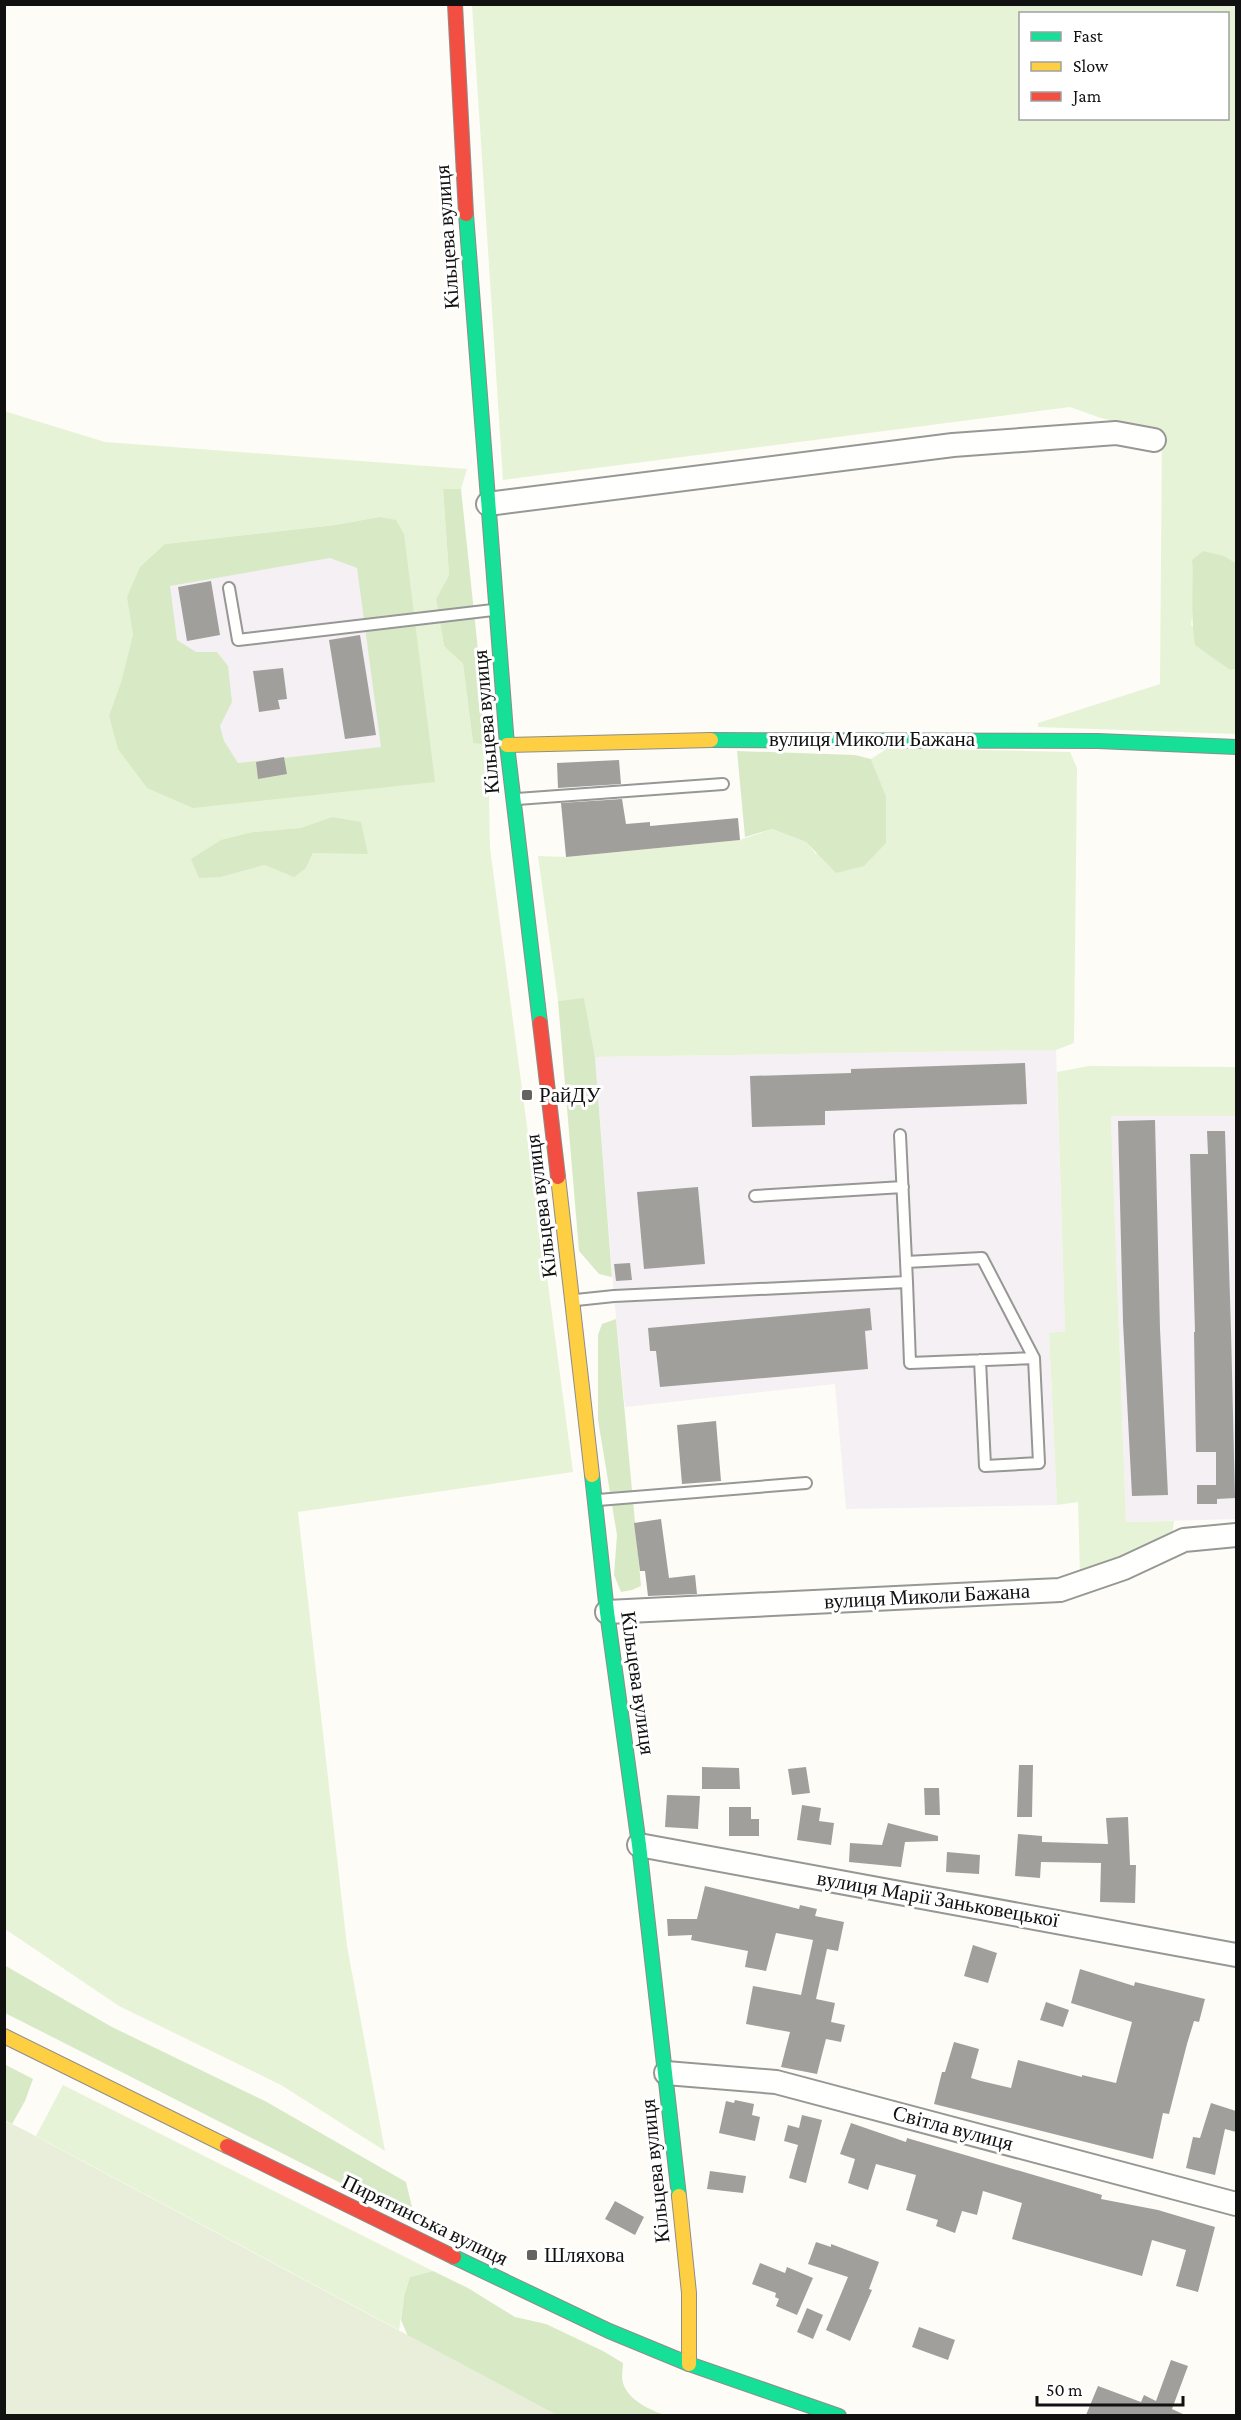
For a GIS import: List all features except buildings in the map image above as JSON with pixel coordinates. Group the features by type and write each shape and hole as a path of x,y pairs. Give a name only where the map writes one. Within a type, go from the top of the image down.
{"street":[{"name":"Кільцева вулиця","path":"455,4 469,273 507,746 573,1301 607,1612 639,1845 666,2073 689,2293 689,2364"},
{"path":"488,504 953,445 1116,433 1154,440"},
{"name":"вулиця Миколи Бажана","path":"507,746 665,741 915,738 1178,741 1236,747"},
{"name":"вулиця Миколи Бажана","path":"607,1612 1060,1590 1124,1568 1184,1540 1236,1535"},
{"name":"вулиця Марії Заньковецької","path":"639,1845 1236,1954"},
{"name":"Пирятинська вулиця","path":"4,2036 609,2331 689,2364 839,2415"},
{"name":"Світла вулиця","path":"666,2073 777,2082 1236,2204"},
{"path":"775,2415 791,2398"}],"lane":[{"path":"229,588 238,640 497,609"},
{"path":"514,799 723,784"},
{"path":"900,1134 910,1363 1034,1358"},
{"path":"755,1196 903,1187"},
{"path":"906,1262 982,1258 1034,1358 1039,1463 985,1466 980,1360"},
{"path":"573,1301 614,1296 907,1282"},
{"path":"595,1500 806,1484"}],"shaded area":[{"path":"389,533 421,770 188,796 153,566"},
{"path":"1056,1050 1065,1331 1049,1333 1057,1505 846,1509 835,1384 625,1407 595,1057"},
{"path":"1111,1116 1236,1116 1236,1519 1126,1522"}],"green space":[{"path":"472,5 1236,5 1236,563 1224,556 1192,560 1194,603 1191,625 1230,670 1236,669 1236,734 1038,727 1038,723 1160,684 1162,435 1070,407 503,480"},
{"path":"4,411 105,442 467,469 461,489 443,490 449,575 436,599 444,646 463,664 473,743 488,745 490,848 573,1472 298,1512 347,1946 385,2151 281,2085 119,2006 5,1929","holes":["379,517 435,782 147,788 109,717 121,682 133,634 165,544 335,525","332,817 368,853 313,853 306,868 265,865 221,877 253,832 300,828"]},
{"path":"443,489 461,489 488,745 473,743 463,664 444,646 436,599 449,575"},
{"path":"379,517 396,520 404,534 435,782 193,808 147,788 118,749 109,716 121,682 133,634 127,597 140,567 165,544 335,525","holes":["330,558 357,568 381,747 238,763 224,741 220,726 232,702 228,666 217,652 196,652 177,640 170,586"]},
{"path":"1203,551 1224,556 1236,563 1236,669 1230,670 1195,645 1192,560"},
{"path":"888,748 1070,752 1077,768 1074,1043 1056,1050 595,1057 584,999 558,1001 538,856 566,857 740,840 772,829 806,842 816,854 886,796 871,759"},
{"path":"737,751 855,755 871,759 886,796 886,843 864,866 836,873 806,842 772,829 745,837"},
{"path":"332,817 361,822 368,854 313,853 306,868 294,877 265,865 221,877 199,878 191,859 221,840 253,832 300,828"},
{"path":"584,998 595,1057 612,1277 599,1274 579,1251 558,1001"},
{"path":"1089,1066 1236,1067 1236,1116 1111,1116 1126,1522 1174,1521 1172,1536 1080,1575 1078,1502 1057,1505 1049,1333 1065,1331 1057,1072"},
{"path":"616,1319 641,1586 621,1592 614,1575 617,1535 598,1420 598,1335 602,1324"},
{"path":"4,1965 112,2027 265,2101 406,2182 412,2207 390,2208 5,2013"},
{"path":"4,2064 33,2079 25,2101 12,2124 5,2120"},
{"path":"63,2085 433,2271 410,2277 404,2296 399,2330 36,2136"},
{"path":"4,2120 26,2131 557,2415 5,2415"},
{"path":"433,2271 468,2288 515,2317 546,2324 623,2363 622,2381 630,2394 646,2407 665,2415 503,2415 410,2341 401,2320 404,2296 410,2277"}],"traffic: fast":[{"path":"466,214 507,745 540,1023"},
{"path":"711,740 1098,741 1236,747"},
{"path":"592,1475 607,1612 639,1845 679,2196"},
{"path":"454,2257 609,2331 689,2364 839,2416"}],"traffic: slow":[{"path":"507,745 711,740"},
{"path":"558,1177 592,1475"},
{"path":"4,2036 227,2146"},
{"path":"679,2196 689,2293 689,2364"}],"traffic: jam":[{"path":"455,4 466,214"},
{"path":"540,1023 558,1177"},
{"path":"227,2146 454,2257"}],"place":[{"name":"РайДУ","path":"527,1095"},
{"name":"Шляхова","path":"532,2255"}]}
